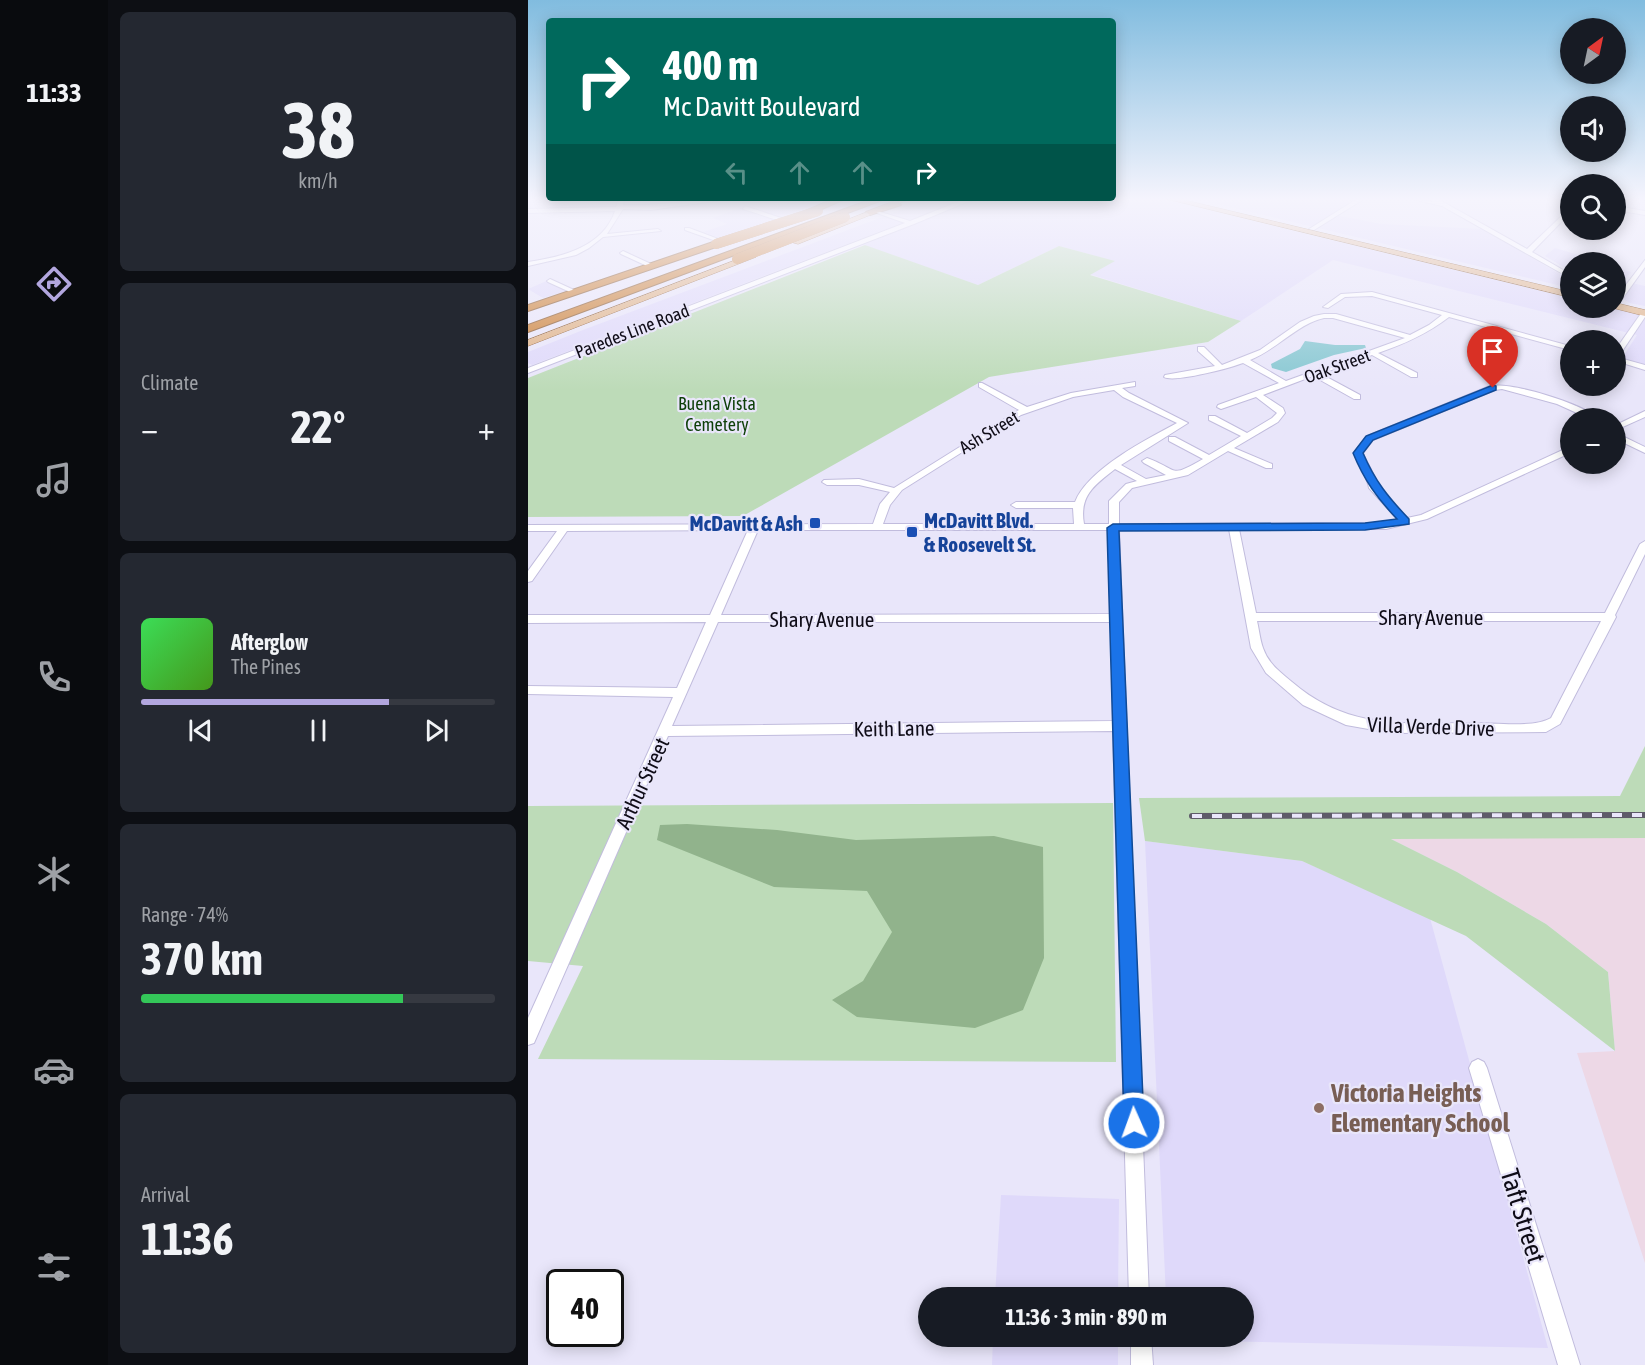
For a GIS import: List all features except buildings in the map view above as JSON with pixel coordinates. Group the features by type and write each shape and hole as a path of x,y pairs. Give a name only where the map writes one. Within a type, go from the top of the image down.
{"highway":[{"path":"528,307 657,263"},
{"path":"612,288 677,263"},
{"path":"528,319 684,263"},
{"path":"528,329 706,263"},
{"path":"600,301 714,263"},
{"path":"533,341 600,310 727,263"}],"main road":[{"path":"528,307 656,263"},
{"path":"533,341 741,263"},
{"path":"1438,263 1560,293"},
{"path":"1457,263 1560,288"},
{"path":"1626,302 1645,308"},
{"path":"1626,304 1645,313"}],"street":[{"path":"644,263 649,265"},
{"name":"Paredes Line Road","path":"528,371 809,263"},
{"path":"1547,263 1560,270"},
{"path":"1626,287 1644,263"},
{"path":"550,281 572,291"},
{"path":"1326,307 1343,295 1355,292 1372,294 1560,345"},
{"path":"1626,340 1645,313"},
{"path":"1168,377 1221,368 1245,361 1268,349 1312,317 1320,315 1333,316 1412,338"},
{"name":"Oak Street","path":"1221,407 1412,338 1447,315"},
{"path":"1201,349 1221,368"},
{"path":"1372,353 1414,375"},
{"path":"1245,361 1286,384"},
{"path":"1626,363 1645,368"},
{"path":"1315,374 1357,397"},
{"name":"Ash Street","path":"877,528 885,504 897,491 916,476 1026,410 1071,395 1132,384"},
{"path":"982,385 1026,410"},
{"path":"1080,527 1077,510 1082,495 1096,480 1184,423 1126,395 1116,387"},
{"path":"1405,522 1374,488 1374,483 1368,476 1358,453 1370,438 1493,388 1502,387 1560,402 1573,408"},
{"path":"1139,1287 1113,528 1114,501 1119,492 1143,481 1176,477 1275,420 1281,413 1277,406 1257,394"},
{"path":"1626,423 1645,414"},
{"path":"1212,418 1247,436"},
{"path":"1172,439 1210,459"},
{"path":"1626,441 1645,450"},
{"path":"1228,448 1269,466"},
{"path":"528,528 1365,527 1405,522 1471,498 1560,455"},
{"path":"1147,461 1176,477"},
{"path":"1116,466 1143,481"},
{"path":"827,482 859,482 897,491"},
{"path":"1016,505 1079,504"},
{"path":"528,579 564,528"},
{"name":"Arthur Street","path":"528,1038 754,528"},
{"name":"Villa Verde Drive","path":"1234,528 1257,648 1270,670 1286,686 1322,710 1346,720 1382,727 1546,727 1556,721 1645,544"},
{"name":"Shary Avenue","path":"1252,617 1610,617"},
{"name":"Shary Avenue","path":"528,619 1116,618"},
{"path":"528,690 681,693"},
{"name":"Keith Lane","path":"666,731 1121,726"},
{"name":"Taft Street","path":"1478,1068 1569,1365"},
{"path":"1141,1347 1142,1365"}],"shaded area":[{"path":"761,263 798,263 532,365 528,363 528,352"},
{"path":"914,263 1024,263 978,285"},
{"path":"1111,263 1329,263 1241,321 1089,274"},
{"path":"1344,263 1425,263 1560,296 1560,316"},
{"path":"1464,263 1540,263 1560,274 1560,286"},
{"path":"551,279 573,289 543,298 528,289"},
{"path":"1626,282 1645,286 1645,306 1626,301"},
{"path":"1626,312 1645,316 1645,370 1626,365 1626,352 1637,335 1626,332 1626,330 1617,330 1568,318 1626,318"},
{"path":"1645,836 1645,1263 1577,1053 1615,1051 1608,972 1546,924 1457,872 1389,838"},
{"name":"Victoria Heights Elementary School","path":"1145,841 1302,861 1430,918 1548,1348 1254,1342 1254,1287 1166,1287"},
{"path":"1001,1195 1119,1199 1118,1287 996,1287"},
{"path":"993,1347 1118,1347 1118,1365 992,1365"}],"green space":[{"name":"Buena Vista Cemetery","path":"820,263 915,263 978,285 1024,263 1112,263 1090,275 1241,321 1208,342 989,377 743,516 528,517 528,378"},
{"path":"1645,746 1645,838 1391,839 1457,872 1546,924 1608,972 1615,1051 1466,936 1302,861 1145,841 1139,798 1620,796"},
{"path":"1113,803 1116,1062 538,1059 583,966 528,961 528,806"},
{"path":"687,824 777,830 856,840 994,836 1043,847 1044,958 1023,1010 975,1028 857,1017 832,1000 863,981 892,932 867,891 774,887 657,840 660,825"}],"water":[{"path":"1305,341 1335,345 1365,345 1366,348 1334,355 1286,372 1272,368 1271,364 1300,349"}],"railway":[{"path":"1192,816 1645,815"}],"place":[{"name":"McDavitt & Ash","path":"815,523"},
{"name":"McDavitt Blvd. & Roosevelt St.","path":"912,532"},
{"name":"Victoria Heights Elementary School","path":"1319,1108"}],"route":[{"path":"1134,1123 1113,528 1365,527 1405,522 1374,488 1374,483 1368,476 1358,453 1362,445 1370,438 1493,388"}]}
